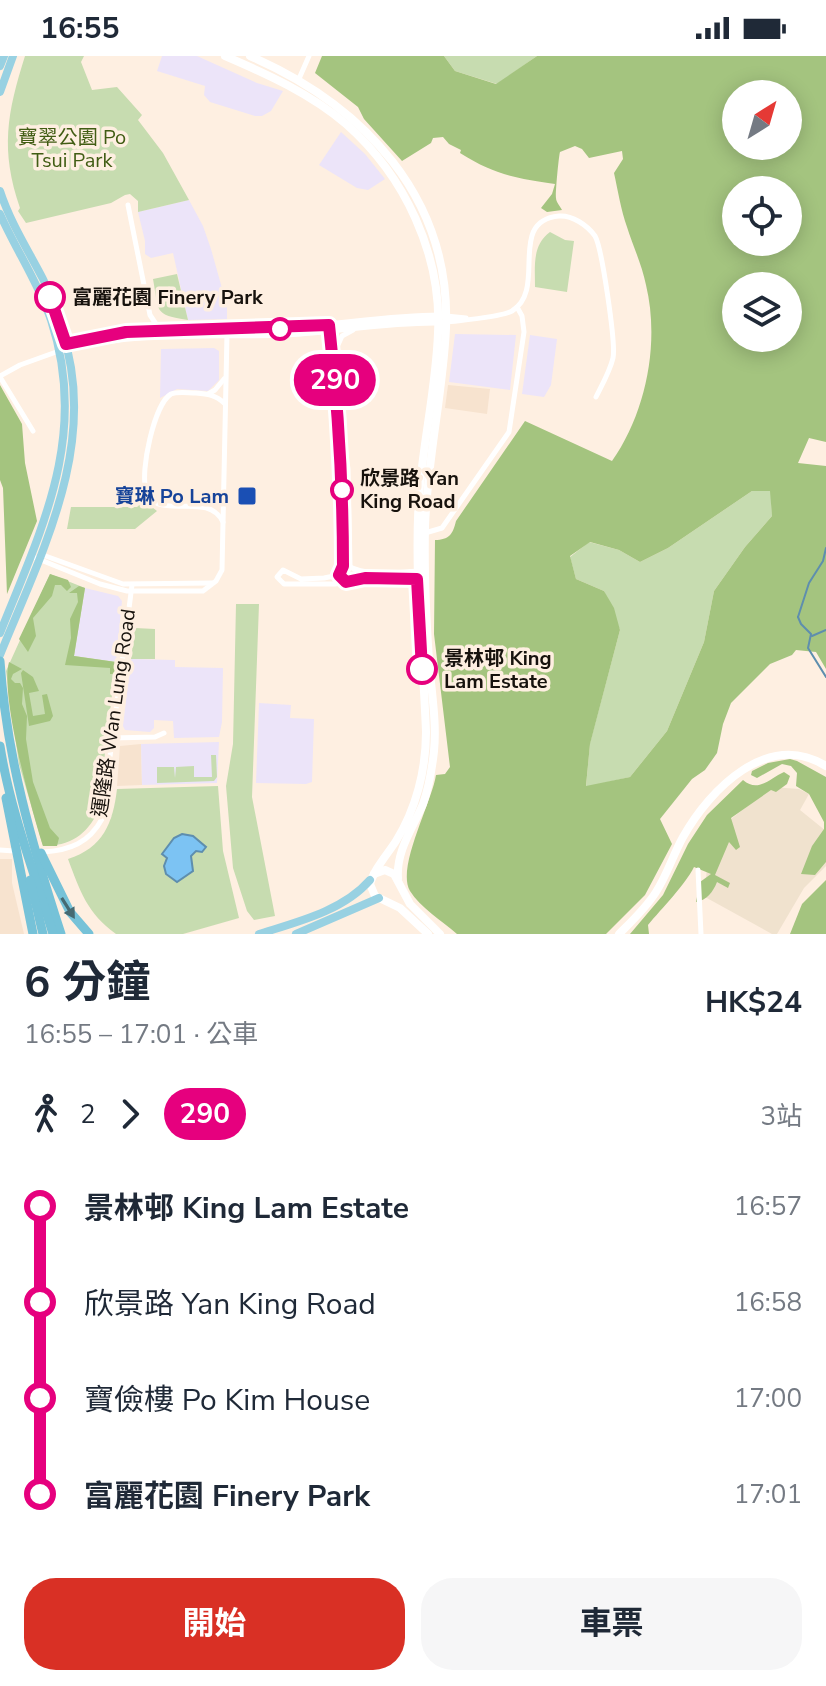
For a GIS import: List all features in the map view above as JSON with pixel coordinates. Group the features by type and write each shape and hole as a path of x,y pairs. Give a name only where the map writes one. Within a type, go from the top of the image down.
{"highway":[{"path":"0,658 3,708 18,786 45,888 61,934"},
{"path":"0,746 8,810 33,934"},
{"path":"5,778 43,934"},
{"path":"20,834 53,934"},
{"path":"35,843 70,912 89,934"}],"main road":[{"path":"0,66 4,56"},
{"path":"0,92 13,56"},
{"path":"225,56 320,105 358,136 408,201 431,258 442,319 420,489 425,756 415,800 398,837 372,877 357,893 320,913 259,934"},
{"path":"250,56 299,79 353,118 385,150 409,184 426,217 437,250 442,319 421,575 434,747 428,787 400,854 395,896 296,934"},
{"path":"0,191 10,218 46,285 73,395 71,449 60,501 0,633"},
{"path":"0,214 40,293 61,348"},
{"path":"0,658 35,555"},
{"path":"619,934 657,891 694,820 735,776 758,760 782,754 806,756 826,766"},
{"path":"372,877 387,870 398,880 410,904 440,934"},
{"path":"372,877 372,893 400,908 428,934"}],"street":[{"path":"293,89 309,56"},
{"path":"128,205 147,301 153,322 160,331"},
{"path":"61,348 132,337 356,327 500,316 517,307 528,287 529,244 537,226 547,219 561,216 574,219 590,230 600,248 614,354 596,397"},
{"path":"141,331 147,325 147,301"},
{"path":"425,533 442,528 509,432 524,331 517,307"},
{"path":"329,328 390,317 442,319"},
{"path":"333,357 342,336 356,327"},
{"path":"329,328 348,469 349,568 354,579"},
{"path":"33,431 0,376 96,336 141,331 227,332"},
{"path":"35,555 100,584 132,588 203,591 221,574 225,551 227,332"},
{"path":"207,394 215,390 225,377"},
{"path":"224,491 216,503 205,507 169,507 158,504 147,493 145,482 159,406 170,395 207,394 219,398 226,405"},
{"path":"205,507 217,513 223,523"},
{"path":"349,568 421,575 354,579 335,584 284,584 277,577 283,570 294,577 315,579 339,575 349,568"},
{"path":"294,577 303,574"},
{"path":"339,575 346,582"},
{"name":"運隆路 Wan Lung Road","path":"44,852 74,847 85,841 97,828 105,808 132,588"},
{"path":"112,738 155,737 164,733"},
{"path":"0,850 14,851"},
{"path":"698,870 701,934"}],"shaded area":[{"path":"162,56 197,56 283,91 271,111 255,116 210,102 204,95 205,86 157,71"},
{"path":"341,132 365,154 385,179 368,190 357,188 319,165"},
{"path":"189,200 211,249 227,306 227,319 188,320 173,253 151,258 145,254 138,212"},
{"path":"455,334 516,335 510,390 449,382"},
{"path":"530,335 557,339 551,385 544,397 522,394"},
{"path":"214,348 219,351 219,380 208,391 177,389 160,398 161,349"},
{"path":"448,385 490,389 487,414 445,408"},
{"path":"85,588 118,596 122,601 116,662 74,656"},
{"path":"131,659 175,660 175,667 223,668 219,737 174,738 173,721 154,720 154,728 150,732 125,730"},
{"path":"259,703 291,705 290,718 314,719 312,782 256,783"},
{"path":"219,742 217,783 142,785 141,744"},
{"path":"141,744 142,785 117,786 120,746"},
{"path":"772,787 799,789 809,794 800,810 826,831 826,866 804,888 777,934 705,897 707,863 731,819"},
{"path":"0,859 12,859 12,883 24,934 0,934"}],"green space":[{"name":"寶翠公園 Po Tsui Park","path":"25,56 84,56 81,62 92,90 117,87 142,115 138,120 163,153 189,200 138,212 138,201 130,194 111,203 26,223 18,211 20,208 8,149 10,114"},
{"path":"322,56 444,56 455,71 496,84 537,56 826,56 826,442 809,438 798,463 826,466 826,669 816,652 796,650 792,655 770,664 731,703 717,753 660,819 672,844 645,895 606,934 457,934 419,903 407,881 411,851 436,775 445,774 450,767 434,634 435,540 444,539 452,533 456,521 525,421 612,461 634,421 641,400 650,354 650,307 614,173 623,159 622,151 589,158 575,146 560,152 556,195 562,210 547,212 541,208 552,194 555,184 495,171 460,153 461,150 443,137 433,138 431,143 402,161 364,119 358,107 315,73","holes":["752,491 770,491 772,516 714,591 704,642 667,731 630,777 586,786 590,744 620,630 614,608 604,591 576,579 570,556 590,542 619,550 640,562 668,548"]},
{"path":"444,56 537,56 497,84 455,71"},
{"path":"550,232 574,241 567,292 535,287 537,250"},
{"path":"177,274 188,320 169,316 157,305 153,279"},
{"path":"0,385 22,424 25,463 37,521 7,594 3,488 0,480"},
{"path":"752,491 771,491 772,516 714,591 704,642 667,731 630,777 586,787 590,743 620,630 604,591 576,579 570,557 589,542 619,550 640,562 668,548"},
{"path":"144,501 157,511 135,529 67,529 71,507 137,507"},
{"path":"50,574 85,588 74,656 116,662 98,811 89,827 76,838 43,846 19,764 6,671"},
{"path":"50,574 68,580 71,587 67,591 61,585 55,585 52,596 33,618 36,636 28,652 19,639"},
{"path":"79,586 85,588 74,656 116,662 114,674 110,674 110,668 65,665 71,638 70,619 78,602 77,593 69,593"},
{"path":"236,604 259,604 252,797 275,916 254,920 247,911 233,868 226,786 233,744"},
{"path":"135,628 155,629 155,659 131,659"},
{"path":"9,662 22,669 11,679 23,688 22,704 27,716 26,739 33,782 50,828 59,838 57,846 43,846 31,806 9,700"},
{"path":"23,670 33,677 39,691 29,693 33,716 45,714 42,695 47,694 53,716 50,721 29,726"},
{"path":"211,755 216,755 217,777 214,781 157,783 157,767 174,767 175,778 176,767 194,766 194,777 212,777"},
{"path":"790,759 826,777 826,862 815,875 801,874 812,846 824,829 824,822 809,794 796,786 797,773 791,766 782,764 757,778 751,775 752,771 768,763"},
{"path":"784,772 790,776 787,784 776,792 771,790 731,818 740,847 736,850 729,842 715,875 730,883 728,888 717,882 709,895 696,902 700,882 711,874 694,867 648,925 649,934 630,934 663,895 688,844 707,815 743,780 759,785"},
{"path":"218,786 223,851 239,918 183,934 116,934 91,909 68,859 90,848 104,833 113,813 117,789"},
{"path":"826,880 826,934 790,934 802,904"}],"water":[{"path":"182,834 193,836 206,847 191,856 193,871 177,882 166,874 164,866 167,858 162,854 174,838"}],"waterway":[{"path":"798,617 809,583 823,561 826,548"},
{"path":"798,617 811,634 808,648 826,677"},
{"path":"812,636 826,630"}],"bus line":[{"name":"290","path":"50,297 66,344 126,332 329,325 342,485 343,566 339,575 346,582 365,578 417,579 422,669"}],"place":[{"name":"富麗花園 Finery Park","path":"50,297"},
{"name":"欣景路 Yan King Road","path":"342,490"},
{"name":"寶琳 Po Lam","path":"247,496"},
{"name":"景林邨 King Lam Estate","path":"422,669"}]}
